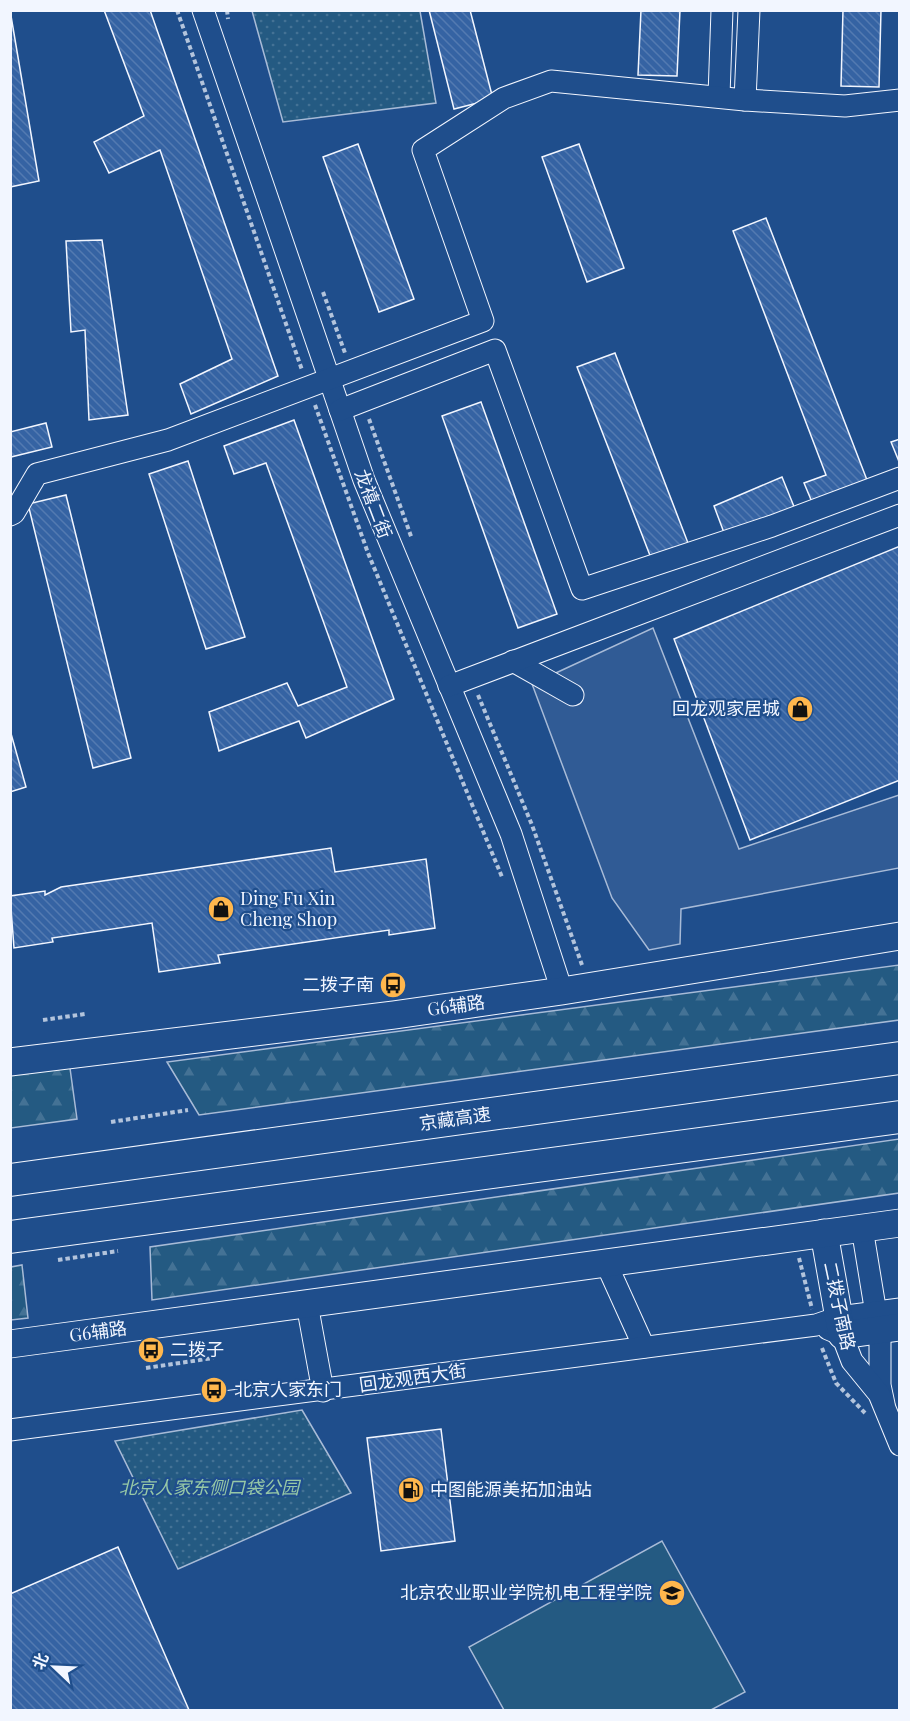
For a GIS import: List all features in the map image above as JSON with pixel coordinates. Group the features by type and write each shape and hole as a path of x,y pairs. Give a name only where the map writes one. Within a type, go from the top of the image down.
{"highway":[{"name":"京藏高速","path":"10,1180 900,1058"},
{"path":"10,1237 900,1117"}],"main road":[{"name":"G6辅路","path":"10,1062 394,1015 562,991 900,936"},
{"name":"G6辅路","path":"10,1344 900,1222"},
{"name":"二拨子南路","path":"824,1233 832,1325"},
{"name":"回龙观西大街","path":"832,1325 885,1323"}],"street":[{"name":"龙禧二街","path":"203,10 389,546 511,834 562,991"},
{"path":"719,96 722,10"},
{"path":"745,100 749,10"},
{"path":"900,100 845,106 745,100 550,81 504,98 423,150 483,321 582,589 772,526 900,478"},
{"path":"10,515 14,513 37,474 168,440 483,321"},
{"path":"340,410 495,350"},
{"path":"449,686 900,515"},
{"path":"513,661 573,695"},
{"name":"二拨子南路","path":"862,1227 885,1323 880,1385 884,1404"},
{"path":"606,1263 644,1347"},
{"path":"307,1304 323,1391"},
{"name":"回龙观西大街","path":"885,1323 900,1308"},
{"name":"二拨子南路","path":"832,1325 848,1355 875,1386 900,1445"},
{"name":"回龙观西大街","path":"10,1430 323,1391 644,1347 832,1325"}],"path":[{"path":"227,10 229,21"},
{"path":"319,282 351,370"},
{"path":"362,401 416,549"},
{"path":"470,678 532,825 583,969"},
{"path":"43,1020 85,1014"},
{"path":"111,1122 188,1110"},
{"path":"794,1237 808,1294"},
{"path":"58,1260 118,1251"},
{"path":"146,1368 213,1358"}],"green space":[{"path":"252,11 420,11 436,103 283,122"},
{"path":"899,965 899,1020 199,1115 167,1062"},
{"path":"69,1061 77,1119 11,1128 10,1069"},
{"path":"899,1139 899,1193 152,1300 150,1247"},
{"path":"22,1265 28,1318 11,1320 11,1267"},
{"name":"北京人家东侧口袋公园","path":"302,1410 351,1493 178,1569 115,1441"},
{"path":"662,1541 745,1692 711,1710 504,1710 469,1647"}],"shaded area":[{"path":"653,628 739,849 899,795 899,868 681,909 680,944 649,950 612,898 532,684"}],"building":[{"path":"10,10 39,181 10,187"},
{"path":"104,10 150,10 278,376 191,414 180,384 232,359 160,150 109,173 94,142 144,116"},
{"path":"429,10 470,10 493,99 454,109"},
{"path":"641,10 680,10 677,76 638,75"},
{"path":"843,10 881,10 879,87 841,86"},
{"path":"358,144 414,299 379,312 323,157"},
{"path":"579,144 624,268 587,282 542,157"},
{"path":"766,218 867,480 812,502 804,483 826,475 733,231"},
{"path":"102,240 128,415 89,420 85,330 71,332 66,241"},
{"path":"615,353 688,543 651,558 577,367"},
{"path":"481,402 557,614 518,628 442,416"},
{"path":"294,420 394,699 306,738 299,721 219,751 209,712 287,683 298,706 347,687 266,463 234,474 224,446"},
{"path":"46,423 52,447 11,457 10,432"},
{"path":"900,439 900,464 891,442"},
{"path":"188,461 245,637 206,649 149,474"},
{"path":"782,477 795,509 726,538 714,506"},
{"path":"66,495 131,758 93,768 28,504"},
{"name":"回龙观家居城","path":"900,546 900,780 750,840 674,639"},
{"path":"10,730 26,787 10,792"},
{"name":"Ding Fu Xin Cheng Shop","path":"331,848 335,872 426,859 435,928 389,935 389,930 218,955 220,963 159,972 152,923 52,938 53,942 14,948 10,896 45,891 45,895 61,887"},
{"name":"中图能源美拓加油站","path":"441,1429 455,1541 381,1551 367,1438"},
{"path":"118,1547 189,1710 10,1710 10,1594"}],"place":[{"name":"回龙观家居城","path":"800,709"},
{"name":"Ding Fu Xin Cheng Shop","path":"221,909"},
{"name":"二拨子南","path":"393,985"},
{"name":"二拨子","path":"151,1350"},
{"name":"北京人家东门","path":"214,1390"},
{"name":"中图能源美拓加油站","path":"411,1490"},
{"name":"北京农业职业学院机电工程学院","path":"672,1593"}]}
